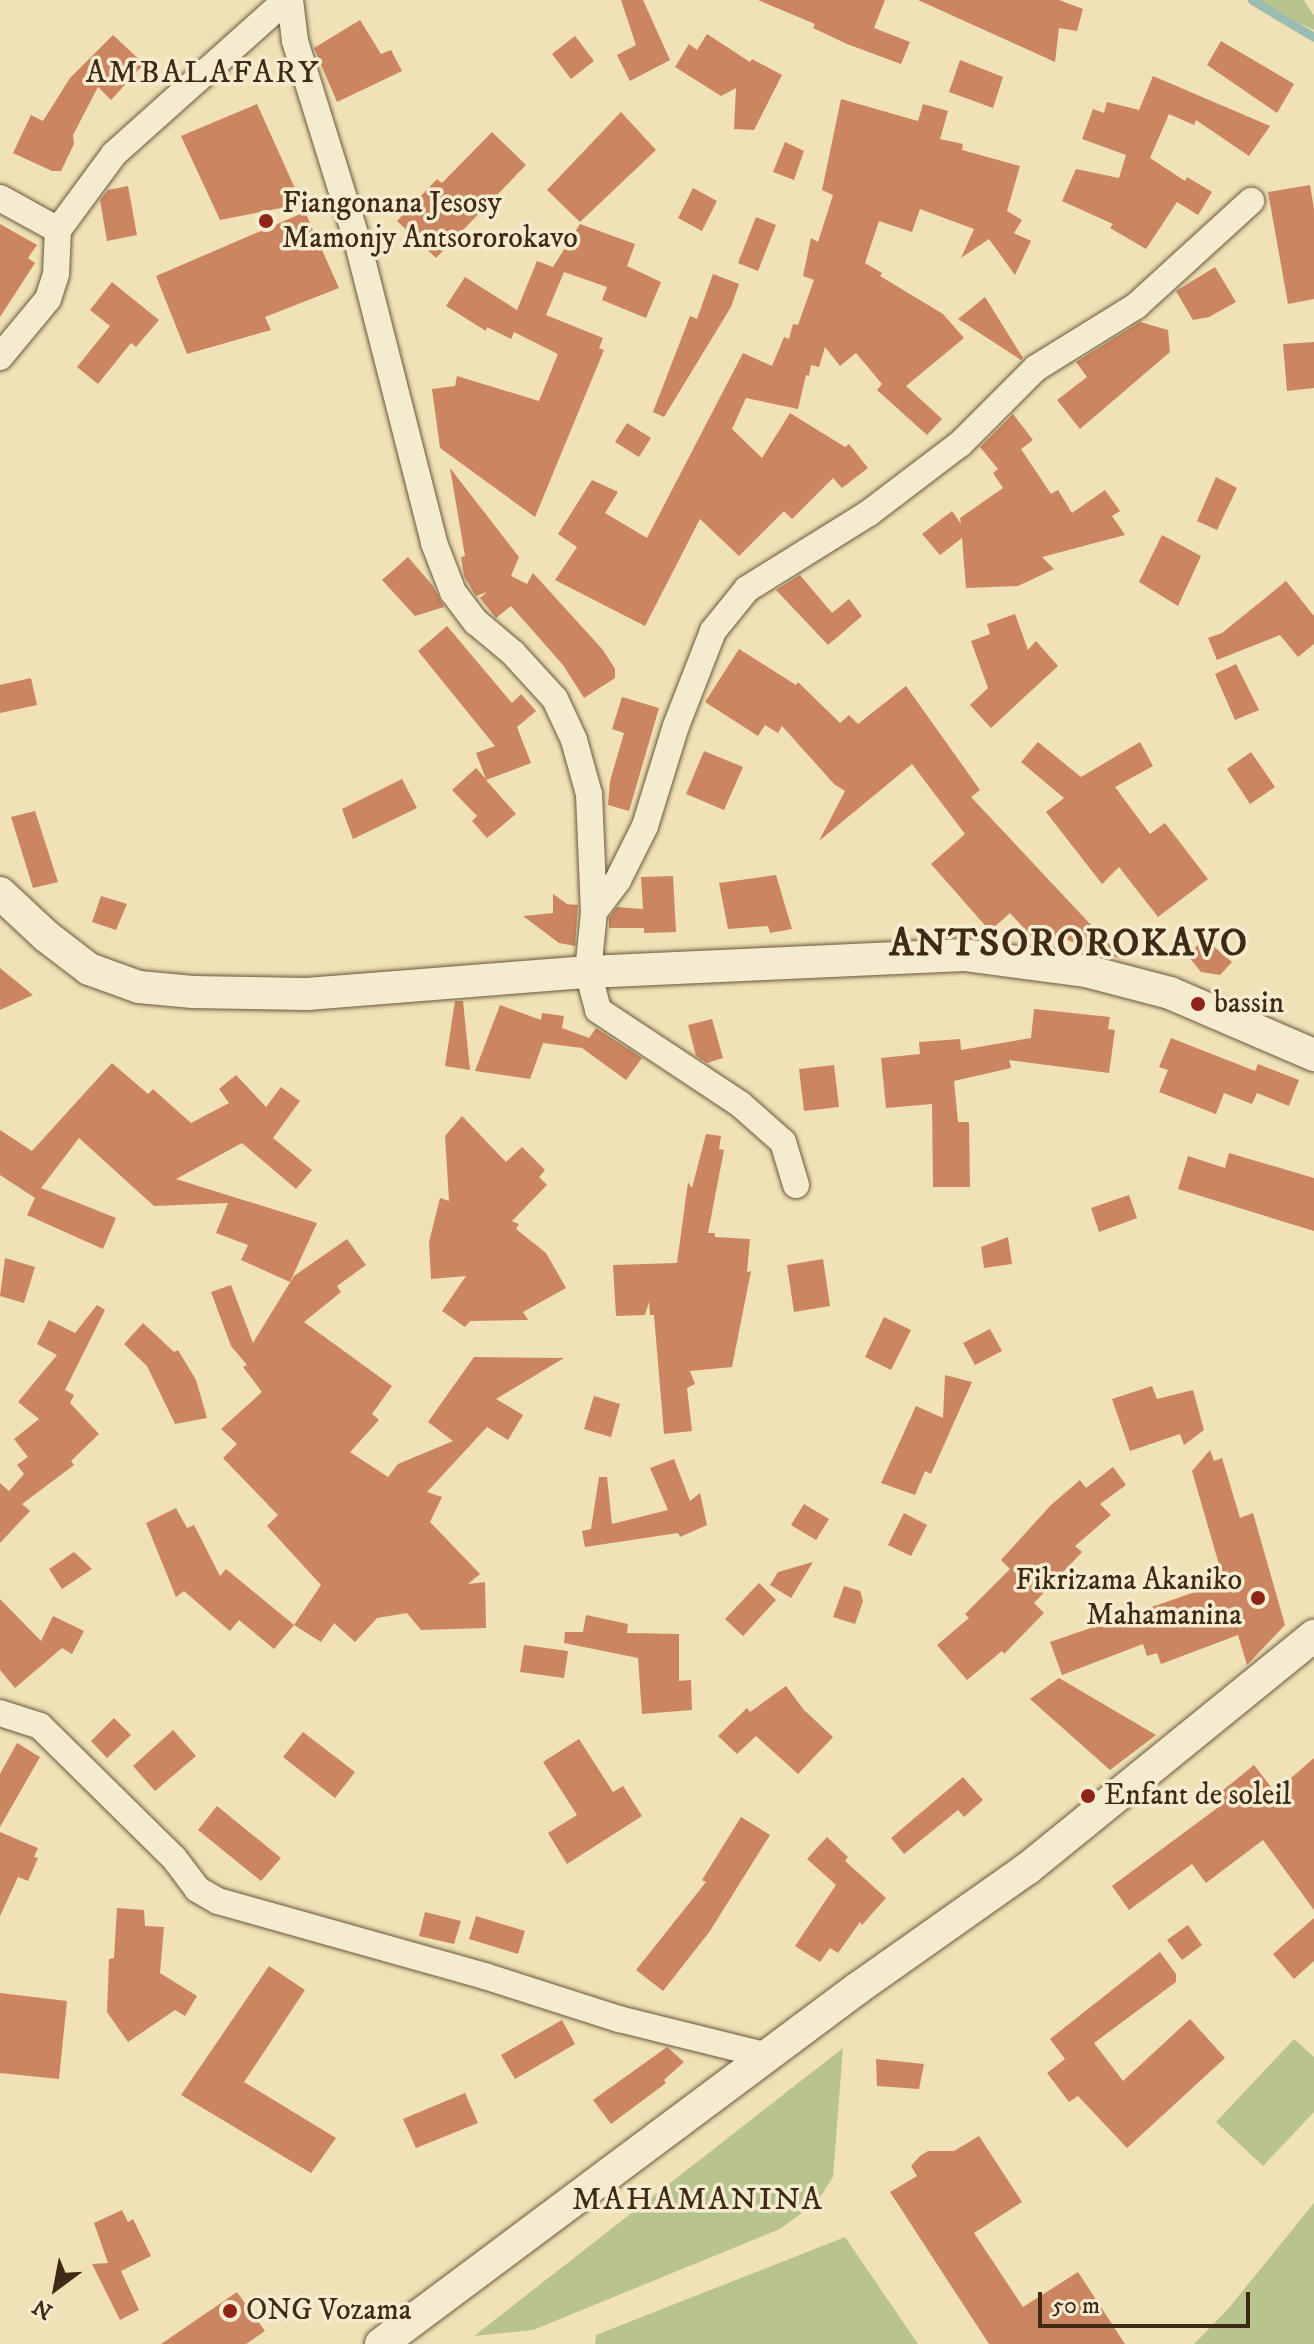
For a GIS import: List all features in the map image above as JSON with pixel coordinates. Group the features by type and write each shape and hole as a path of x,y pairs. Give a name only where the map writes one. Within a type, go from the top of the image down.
{"street":[{"path":"0,357 48,299 56,274 58,230 114,154 288,0"},
{"path":"288,0 295,41 357,240 434,543 453,592 476,622 513,653 555,699 574,740 589,794 594,912 588,972 598,1010 740,1104 783,1142 796,1185"},
{"path":"0,198 58,230"},
{"path":"594,912 618,880 645,826 676,726 713,631 747,589 869,513 949,453 1036,368 1136,306 1251,201"},
{"path":"0,893 46,936 89,969 139,987 307,994 588,972 964,955 1086,971 1170,993 1314,1055"},
{"path":"381,2344 858,1988 1027,1869 1314,1636"},
{"path":"0,1713 40,1726 174,1858 197,1889 218,1901 485,1976 619,2019 769,2056"}],"green space":[{"path":"1251,0 1304,0 1314,16 1314,30"},
{"path":"1294,2039 1314,2057 1314,2112 1263,2166 1216,2122"},
{"path":"843,2048 833,2177 817,2202 780,2229 533,2330 474,2336"},
{"path":"1314,2203 1314,2344 1194,2344 1228,2309"},
{"path":"845,2237 918,2344 595,2344 596,2335"}],"building":[{"path":"621,0 643,0 670,60 630,81 617,55 636,45"},
{"path":"758,0 885,0 874,28 910,42 901,64 847,44 813,28 815,24"},
{"path":"918,0 1059,0 1083,9 1077,31 1059,28 1055,62"},
{"path":"360,20 381,54 391,50 402,71 337,102 314,48"},
{"path":"707,34 750,62 752,59 782,75 754,130 734,129 736,88 721,96 675,67 689,44 697,50"},
{"path":"113,35 144,64 111,100 98,87 73,135 74,144 61,171 52,171 13,153 31,115 43,121 70,78"},
{"path":"575,36 594,61 571,79 552,54"},
{"path":"1221,41 1294,84 1277,113 1207,65"},
{"path":"960,60 1003,77 993,108 949,92"},
{"path":"1153,76 1270,126 1249,156 1196,120 1194,125 1169,114 1150,158 1185,181 1187,177 1212,192 1198,215 1177,202 1146,249 1110,228 1113,224 1062,201 1076,169 1119,178 1126,155 1082,139 1093,109 1104,113 1107,102 1139,110"},
{"path":"841,99 918,121 923,104 948,111 940,139 963,144 962,150 1020,166 1007,211 1022,220 1014,233 1031,241 1015,275 989,239 961,258 974,229 920,209 912,232 879,221 865,263 882,273 880,276 943,314 964,338 906,386 942,419 927,435 877,390 882,384 856,353 840,366 825,347 819,367 811,365 809,376 806,375 798,409 746,398 732,429 762,458 790,413 845,447 849,444 868,468 842,488 833,478 792,519 784,511 739,556 700,519 645,626 555,580 577,547 558,534 592,480 618,492 605,513 647,538 743,353 772,366 784,337 789,339 793,324 798,325 814,280 803,276 811,238 818,242 833,195 822,190"},
{"path":"257,104 302,204 220,220 181,136"},
{"path":"621,112 656,150 580,222 547,190"},
{"path":"492,132 526,165 436,258 397,221 437,179 442,183"},
{"path":"785,142 804,151 794,180 773,172"},
{"path":"1310,185 1314,209 1314,299 1288,304 1268,192"},
{"path":"128,186 137,235 107,241 100,200 108,190"},
{"path":"693,188 717,201 702,231 678,218"},
{"path":"305,212 339,288 265,317 271,330 187,354 156,276"},
{"path":"756,217 776,225 758,271 738,263"},
{"path":"0,224 37,245 28,258 35,263 0,317"},
{"path":"580,224 635,244 627,266 661,282 646,318 602,300 607,287 564,272 546,315 603,338 599,348 604,350 535,517 440,448 432,389 455,386 457,376 539,401 558,354 514,332 511,339 487,327 486,331 446,306 465,277 517,310 537,261 553,267"},
{"path":"1215,267 1236,302 1209,317 1193,320 1176,291"},
{"path":"713,274 739,284 731,307 664,417 653,412 690,316 697,319"},
{"path":"112,282 159,320 136,347 131,343 98,384 77,367 110,326 90,310"},
{"path":"985,297 1023,358 1021,360 958,319"},
{"path":"1140,322 1168,330 1170,352 1080,429 1057,400 1087,377 1076,362"},
{"path":"1314,342 1314,388 1287,391 1283,344"},
{"path":"1013,414 1033,440 1021,449 1051,494 1058,490 1072,513 1105,490 1120,511 1112,516 1125,535 1042,557 1054,569 1018,586 966,588 962,538 940,555 922,534 952,511 961,524 960,518 1003,488 993,473 998,469 980,447"},
{"path":"627,423 651,438 639,457 615,442"},
{"path":"450,468 519,557 511,576 527,584 533,573 603,650 615,669 615,678 584,698 563,665 511,606 496,618 480,598 487,592 476,596 464,576 461,557 465,556"},
{"path":"1216,477 1237,488 1217,530 1197,521"},
{"path":"1162,535 1201,556 1178,606 1139,582"},
{"path":"408,557 433,586 444,607 415,616 382,580"},
{"path":"800,575 832,613 849,599 862,616 828,645 776,590"},
{"path":"1286,581 1314,616 1314,644 1298,657 1280,635 1217,660 1208,638 1222,633"},
{"path":"1015,614 1028,650 1036,641 1058,666 991,728 970,705 988,688 971,641 990,634 987,624"},
{"path":"447,626 512,703 521,694 536,711 517,727 531,763 486,780 516,814 487,838 472,821 477,816 452,790 476,768 486,779 476,753 495,746 418,651"},
{"path":"739,649 796,685 798,682 840,723 849,715 858,724 906,686 980,790 971,797 1124,960 1067,940 1038,934 1034,939 1010,913 990,931 931,864 965,834 912,764 819,841 845,791 834,784 782,726 778,733 765,725 758,736 705,702"},
{"path":"1236,664 1259,710 1235,720 1215,674"},
{"path":"31,678 37,705 0,713 0,685"},
{"path":"622,697 659,708 629,811 608,805 610,781 624,733 612,729"},
{"path":"1038,742 1081,777 1140,742 1153,766 1115,787 1150,834 1165,823 1208,879 1158,917 1119,867 1102,884 1046,812 1064,798 1021,762"},
{"path":"704,751 743,767 724,810 686,794"},
{"path":"1251,752 1275,787 1250,804 1227,769"},
{"path":"402,779 417,808 353,839 342,809"},
{"path":"35,811 58,882 33,888 11,817"},
{"path":"776,875 792,929 770,933 768,926 728,929 719,883"},
{"path":"673,876 676,932 644,933 644,928 609,928 609,918 617,907 643,909 641,877"},
{"path":"553,894 567,904 578,905 575,946 559,943 523,916 553,913"},
{"path":"101,896 127,904 116,930 92,922"},
{"path":"1204,938 1232,962 1220,975 1201,972 1188,956"},
{"path":"0,968 33,995 0,1010"},
{"path":"455,1001 463,1001 470,1070 445,1066"},
{"path":"500,1005 541,1020 542,1013 564,1016 562,1028 589,1038 596,1028 642,1058 626,1080 582,1048 543,1043 530,1079 475,1071"},
{"path":"1034,1009 1110,1017 1108,1029 1115,1030 1109,1073 1009,1060 1011,1068 954,1081 958,1122 969,1122 970,1187 933,1187 932,1104 886,1108 881,1058 920,1054 919,1042 960,1039 961,1050 1031,1038"},
{"path":"712,1019 723,1058 707,1063 696,1056 688,1025"},
{"path":"1171,1038 1255,1071 1258,1064 1299,1080 1289,1106 1257,1093 1252,1104 1224,1093 1216,1114 1159,1092 1168,1070 1159,1067"},
{"path":"112,1063 148,1094 153,1089 191,1123 229,1103 219,1089 236,1075 266,1107 281,1087 300,1101 273,1138 312,1170 296,1189 242,1143 176,1179 317,1223 290,1282 241,1260 248,1245 216,1233 228,1203 154,1206 79,1138 41,1188 116,1218 103,1249 27,1215 35,1198 0,1175 0,1130 32,1151"},
{"path":"834,1065 839,1107 804,1111 799,1069"},
{"path":"462,1116 506,1162 522,1147 545,1170 539,1177 547,1185 512,1221 519,1224 516,1229 546,1253 566,1288 523,1312 528,1320 470,1321 465,1327 442,1311 466,1276 431,1279 429,1242 440,1198 449,1201 445,1136"},
{"path":"706,1134 721,1136 719,1149 724,1150 708,1233 715,1233 715,1237 750,1239 747,1272 751,1271 732,1367 690,1371 695,1384 687,1388 692,1431 664,1434 654,1315 650,1315 649,1302 645,1315 616,1316 613,1265 677,1263 688,1182 692,1188"},
{"path":"1229,1153 1314,1178 1314,1231 1178,1189 1188,1156 1225,1168"},
{"path":"1129,1195 1137,1218 1099,1232 1091,1208"},
{"path":"1008,1237 1012,1264 984,1268 981,1247"},
{"path":"347,1239 366,1265 337,1286 341,1292 304,1322 392,1386 372,1414 379,1420 350,1452 388,1477 398,1464 453,1441 428,1422 474,1357 564,1358 496,1399 523,1415 508,1440 487,1427 427,1492 442,1497 430,1522 480,1574 468,1584 485,1582 486,1628 421,1630 407,1613 377,1618 355,1642 334,1623 321,1642 294,1625 321,1585 267,1526 278,1515 223,1458 237,1444 221,1429 262,1392 243,1367 247,1365 231,1346 211,1292 231,1285 253,1343 294,1276"},
{"path":"5,1258 35,1267 24,1303 0,1296"},
{"path":"823,1259 830,1306 794,1312 787,1265"},
{"path":"97,1305 105,1310 65,1390 74,1395 70,1403 99,1434 71,1461 74,1465 22,1504 30,1511 0,1543 0,1483 9,1491 24,1474 17,1465 28,1457 14,1439 39,1419 18,1402 57,1355 37,1344 49,1320 75,1333"},
{"path":"884,1317 911,1330 891,1370 865,1357"},
{"path":"143,1323 174,1352 178,1350 196,1380 207,1418 175,1424 147,1366 124,1344"},
{"path":"990,1329 1002,1351 975,1365 963,1343"},
{"path":"945,1375 972,1382 931,1474 925,1471 915,1495 881,1483 916,1406 943,1418"},
{"path":"1152,1386 1157,1399 1193,1390 1204,1430 1184,1445 1180,1434 1130,1451 1112,1399"},
{"path":"594,1396 620,1404 611,1437 584,1429"},
{"path":"1210,1450 1214,1461 1222,1458 1240,1518 1253,1513 1285,1625 1247,1665 1238,1635 1161,1664 1157,1653 1147,1656 1143,1644 1062,1675 1050,1642 1224,1582 1192,1471"},
{"path":"674,1459 690,1501 700,1493 707,1525 680,1537 678,1533 585,1547 582,1531 591,1529 599,1477 607,1477 612,1524 668,1510 650,1468"},
{"path":"1113,1467 1126,1485 1100,1504 1111,1515 1075,1546 1082,1552 1034,1603 1044,1613 1004,1654 1002,1651 967,1680 937,1645 969,1618 965,1614 1010,1569 1001,1560 1051,1505 1080,1480 1086,1488"},
{"path":"804,1504 829,1519 816,1540 791,1525"},
{"path":"176,1508 187,1528 194,1525 220,1576 226,1569 294,1625 274,1649 239,1620 230,1631 184,1591 176,1597 146,1523"},
{"path":"904,1513 927,1525 911,1556 888,1545"},
{"path":"74,1552 92,1569 62,1589 49,1569"},
{"path":"813,1562 791,1598 770,1585 778,1572"},
{"path":"759,1583 776,1600 743,1636 725,1619"},
{"path":"844,1586 860,1591 863,1601 855,1624 833,1617"},
{"path":"0,1599 41,1641 53,1616 84,1631 72,1654 62,1648 15,1688 0,1670"},
{"path":"586,1615 628,1624 627,1633 679,1634 679,1681 691,1680 692,1710 642,1714 638,1658 564,1643 565,1632 583,1632"},
{"path":"524,1645 568,1651 564,1678 520,1672"},
{"path":"1059,1678 1156,1735 1110,1770 1030,1699"},
{"path":"786,1686 804,1710 833,1737 798,1774 756,1736 737,1754 718,1736 747,1708 750,1712"},
{"path":"114,1718 131,1735 107,1758 91,1741"},
{"path":"173,1730 196,1756 155,1791 133,1766"},
{"path":"303,1732 355,1772 335,1798 283,1757"},
{"path":"579,1739 613,1792 623,1786 642,1816 567,1864 548,1833 577,1815 543,1762"},
{"path":"17,1743 40,1757 0,1827 0,1774"},
{"path":"1314,1758 1314,1910 1263,1840 1206,1883 1192,1864 1129,1910 1112,1886 1224,1803 1217,1795 1254,1765 1275,1792"},
{"path":"963,1777 983,1800 964,1817 958,1810 904,1854 891,1838"},
{"path":"217,1806 281,1858 261,1881 198,1830"},
{"path":"741,1817 770,1835 710,1931 663,1991 636,1970 706,1882 702,1880"},
{"path":"0,1832 38,1848 34,1857 38,1858 28,1881 18,1877 0,1916"},
{"path":"827,1837 848,1857 845,1861 886,1898 862,1925 860,1922 838,1953 830,1948 820,1962 795,1946 836,1885 807,1859"},
{"path":"117,1908 144,1910 145,1926 164,1927 160,1973 197,1996 185,2016 175,2010 128,2042 107,2012 109,1959 114,1958"},
{"path":"425,1912 461,1921 454,1944 419,1936"},
{"path":"476,1916 525,1931 518,1954 469,1939"},
{"path":"1314,1918 1314,1961 1294,1979 1273,1954"},
{"path":"1188,1925 1202,1945 1182,1960 1167,1940"},
{"path":"1160,1952 1176,1974 1176,1982 1094,2043 1123,2081 1190,2019 1225,2058 1127,2148 1078,2096 1069,2102 1047,2073 1065,2059 1050,2039"},
{"path":"269,1966 305,1990 244,2082 336,2138 311,2173 181,2095"},
{"path":"0,1993 67,2001 59,2079 0,2073"},
{"path":"562,2020 575,2044 515,2079 501,2055"},
{"path":"667,2047 684,2062 664,2080 666,2083 611,2124 593,2100"},
{"path":"876,2059 924,2064 919,2089 877,2086"},
{"path":"465,2093 478,2123 416,2148 403,2119"},
{"path":"979,2136 1022,2202 974,2233 1023,2307 1078,2272 1125,2344 989,2344 890,2192 917,2176 911,2166 920,2156 928,2151 954,2151"},
{"path":"122,2210 128,2222 133,2219 151,2256 121,2271 139,2310 120,2320 92,2264 108,2263 94,2223"},
{"name":"ONG Vozama","path":"237,2292 265,2331 246,2344 161,2344"}],"waterway":[{"path":"1252,0 1314,37"}],"place":[{"name":"Fiangonana Jesosy Mamonjy Antsororokavo","path":"266,221"},
{"name":"bassin","path":"1198,1004"},
{"name":"Fikrizama Akaniko Mahamanina","path":"1258,1598"},
{"name":"Enfant de soleil","path":"1088,1796"},
{"name":"ONG Vozama","path":"230,2311"}],"district":[{"name":"AMBALAFARY","path":"203,73"},
{"name":"ANTSOROROKAVO","path":"1069,945"},
{"name":"MAHAMANINA","path":"698,2200"}]}
